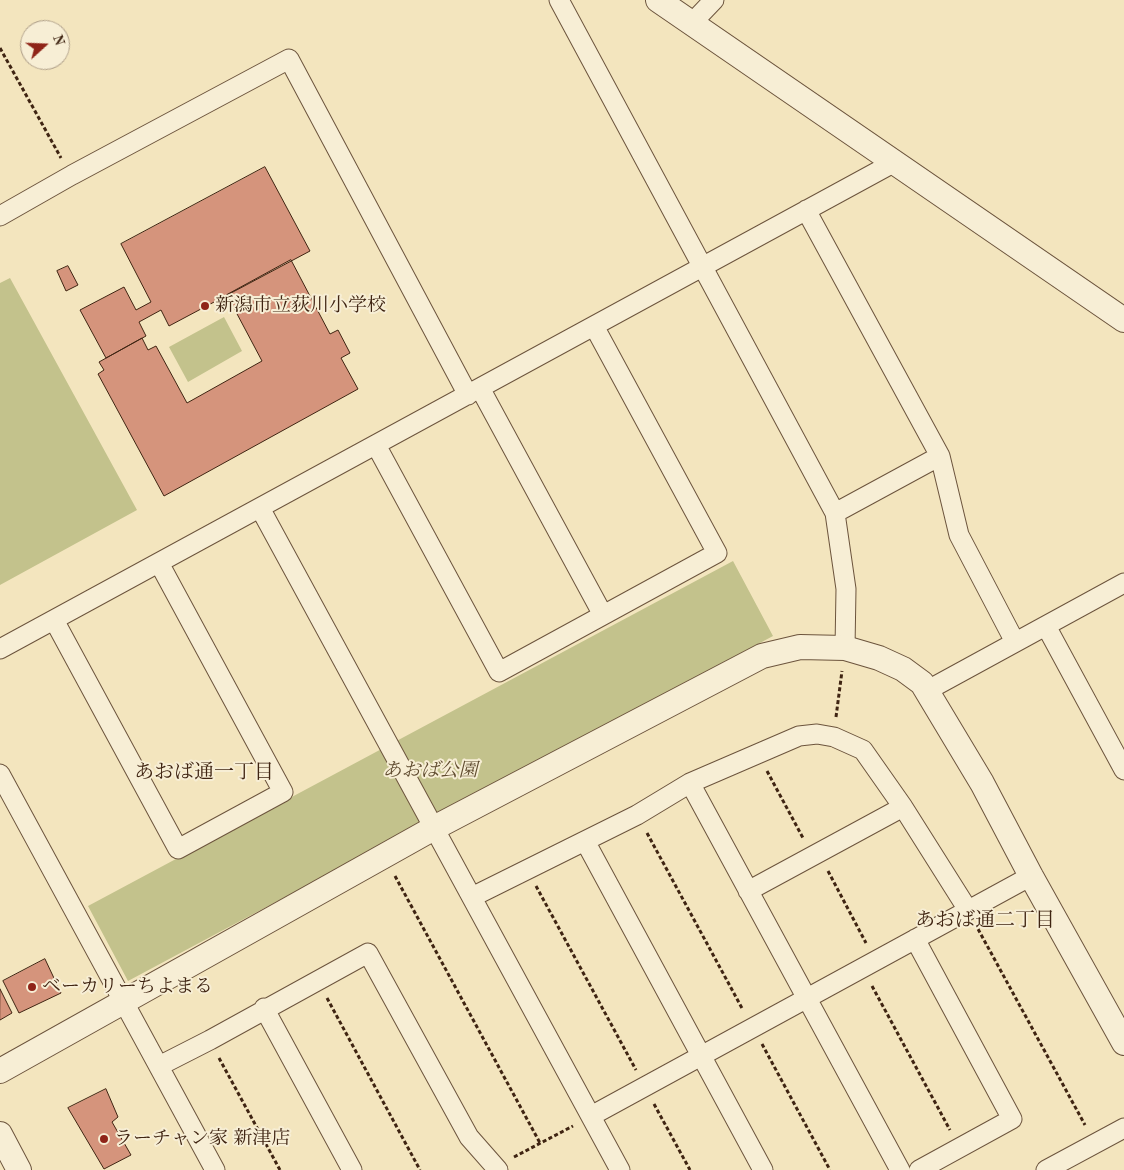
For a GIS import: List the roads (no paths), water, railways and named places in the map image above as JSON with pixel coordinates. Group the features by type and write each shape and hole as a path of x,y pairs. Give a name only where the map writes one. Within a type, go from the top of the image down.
{"street":[{"path":"559,0 836,513 846,589 846,648"},
{"path":"658,0 1124,320"},
{"path":"692,23 714,0"},
{"path":"0,216 72,175 289,59 474,391 603,615"},
{"path":"0,649 896,162"},
{"path":"806,210 940,456 959,535 1015,642"},
{"path":"376,445 499,672 717,553 594,326"},
{"path":"836,513 940,456"},
{"path":"260,508 620,1170"},
{"path":"54,620 178,849 283,792 159,563"},
{"path":"928,690 1124,583"},
{"path":"1046,626 1124,770"},
{"path":"0,1071 434,828 762,656 800,647 846,648 879,658 903,669 922,683 928,690 982,783 1031,876 1124,1043"},
{"path":"472,897 637,815 690,783 799,736 817,734 834,737 863,750 903,806 968,910"},
{"path":"0,774 215,1170"},
{"path":"690,783 900,1170"},
{"path":"748,891 903,806"},
{"path":"585,840 763,1170"},
{"path":"591,1116 1031,876"},
{"path":"915,939 1012,1119 919,1170"},
{"path":"159,1066 368,953 469,1137 498,1168"},
{"path":"264,1008 352,1170"},
{"path":"1046,1170 1124,1128"},
{"path":"0,1134 19,1170"}],"place":[{"name":"新潟市立荻川小学校","path":"205,306"},
{"name":"ベーカリーちよまる","path":"32,987"},
{"name":"ラーチャン家 新津店","path":"104,1139"}],"district":[{"name":"あおば通一丁目","path":"204,773"},
{"name":"あおば通二丁目","path":"985,921"}],"park label":[{"name":"あおば公園","path":"430,771"}]}
